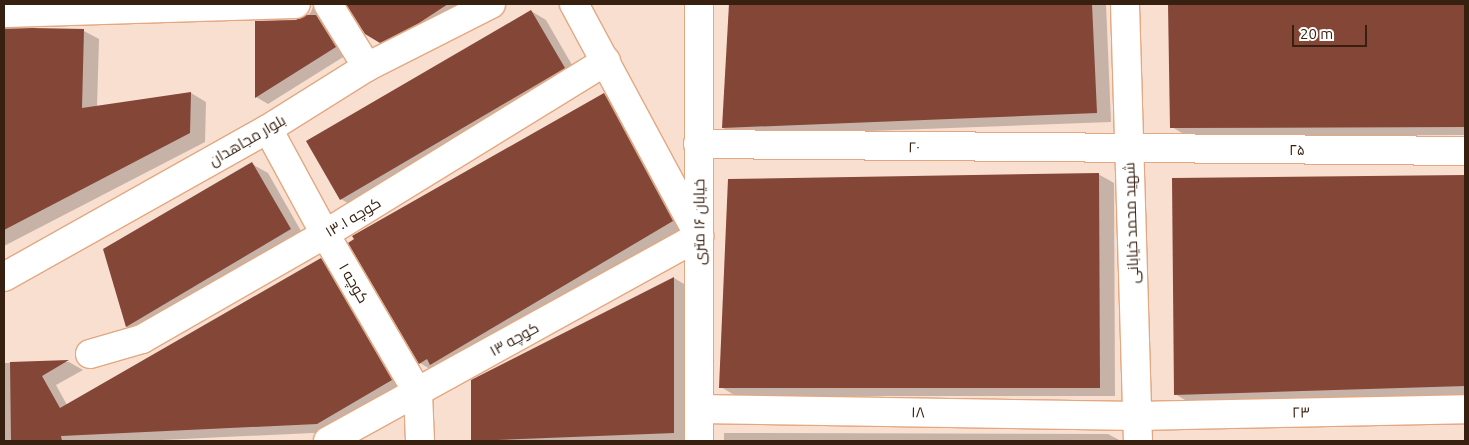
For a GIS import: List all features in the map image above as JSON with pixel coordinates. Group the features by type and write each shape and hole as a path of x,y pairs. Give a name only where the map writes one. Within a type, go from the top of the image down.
{"street":[{"path":"4,13 96,7 296,4"},
{"path":"328,4 367,67"},
{"name":"بلوار مجاهدان","path":"4,277 268,129 367,67 491,4"},
{"path":"574,4 699,236"},
{"name":"خیابان ۱۶ متری","path":"699,4 699,441"},
{"name":"شهید محمد خیابانی","path":"1125,4 1138,428"},
{"name":"کوچه ۱۳.۱","path":"90,354 142,339 325,234 606,61"},
{"name":"کوچه ۱","path":"268,129 325,234 418,393 420,441"},
{"name":"۲۰","path":"698,144 1129,149"},
{"name":"۲۵","path":"1129,149 1465,151"},
{"name":"کوچه ۱۳","path":"328,441 418,393 699,236"},
{"name":"۱۸","path":"699,409 1138,428"},
{"name":"۲۳","path":"1138,428 1465,409"}],"building":[{"path":"346,4 448,4 419,23 380,43 365,34"},
{"path":"729,4 1092,4 1097,113 722,128"},
{"path":"1168,4 1465,4 1465,127 1170,128"},
{"path":"531,10 565,68 340,200 306,141"},
{"path":"306,15 316,15 336,47 255,98 255,21 296,20"},
{"path":"4,29 84,29 82,108 191,92 190,133 4,230"},
{"path":"604,93 673,221 430,365 427,359 419,364 348,243 354,239 352,236"},
{"path":"252,162 291,229 126,327 103,249"},
{"path":"1099,173 1100,388 719,388 728,179"},
{"path":"1465,175 1465,386 1174,395 1172,178"},
{"path":"321,258 392,380 317,424 61,436 62,441 11,441 10,362 69,360 42,376 60,408"},
{"path":"674,277 674,433 471,441 471,380"}]}
